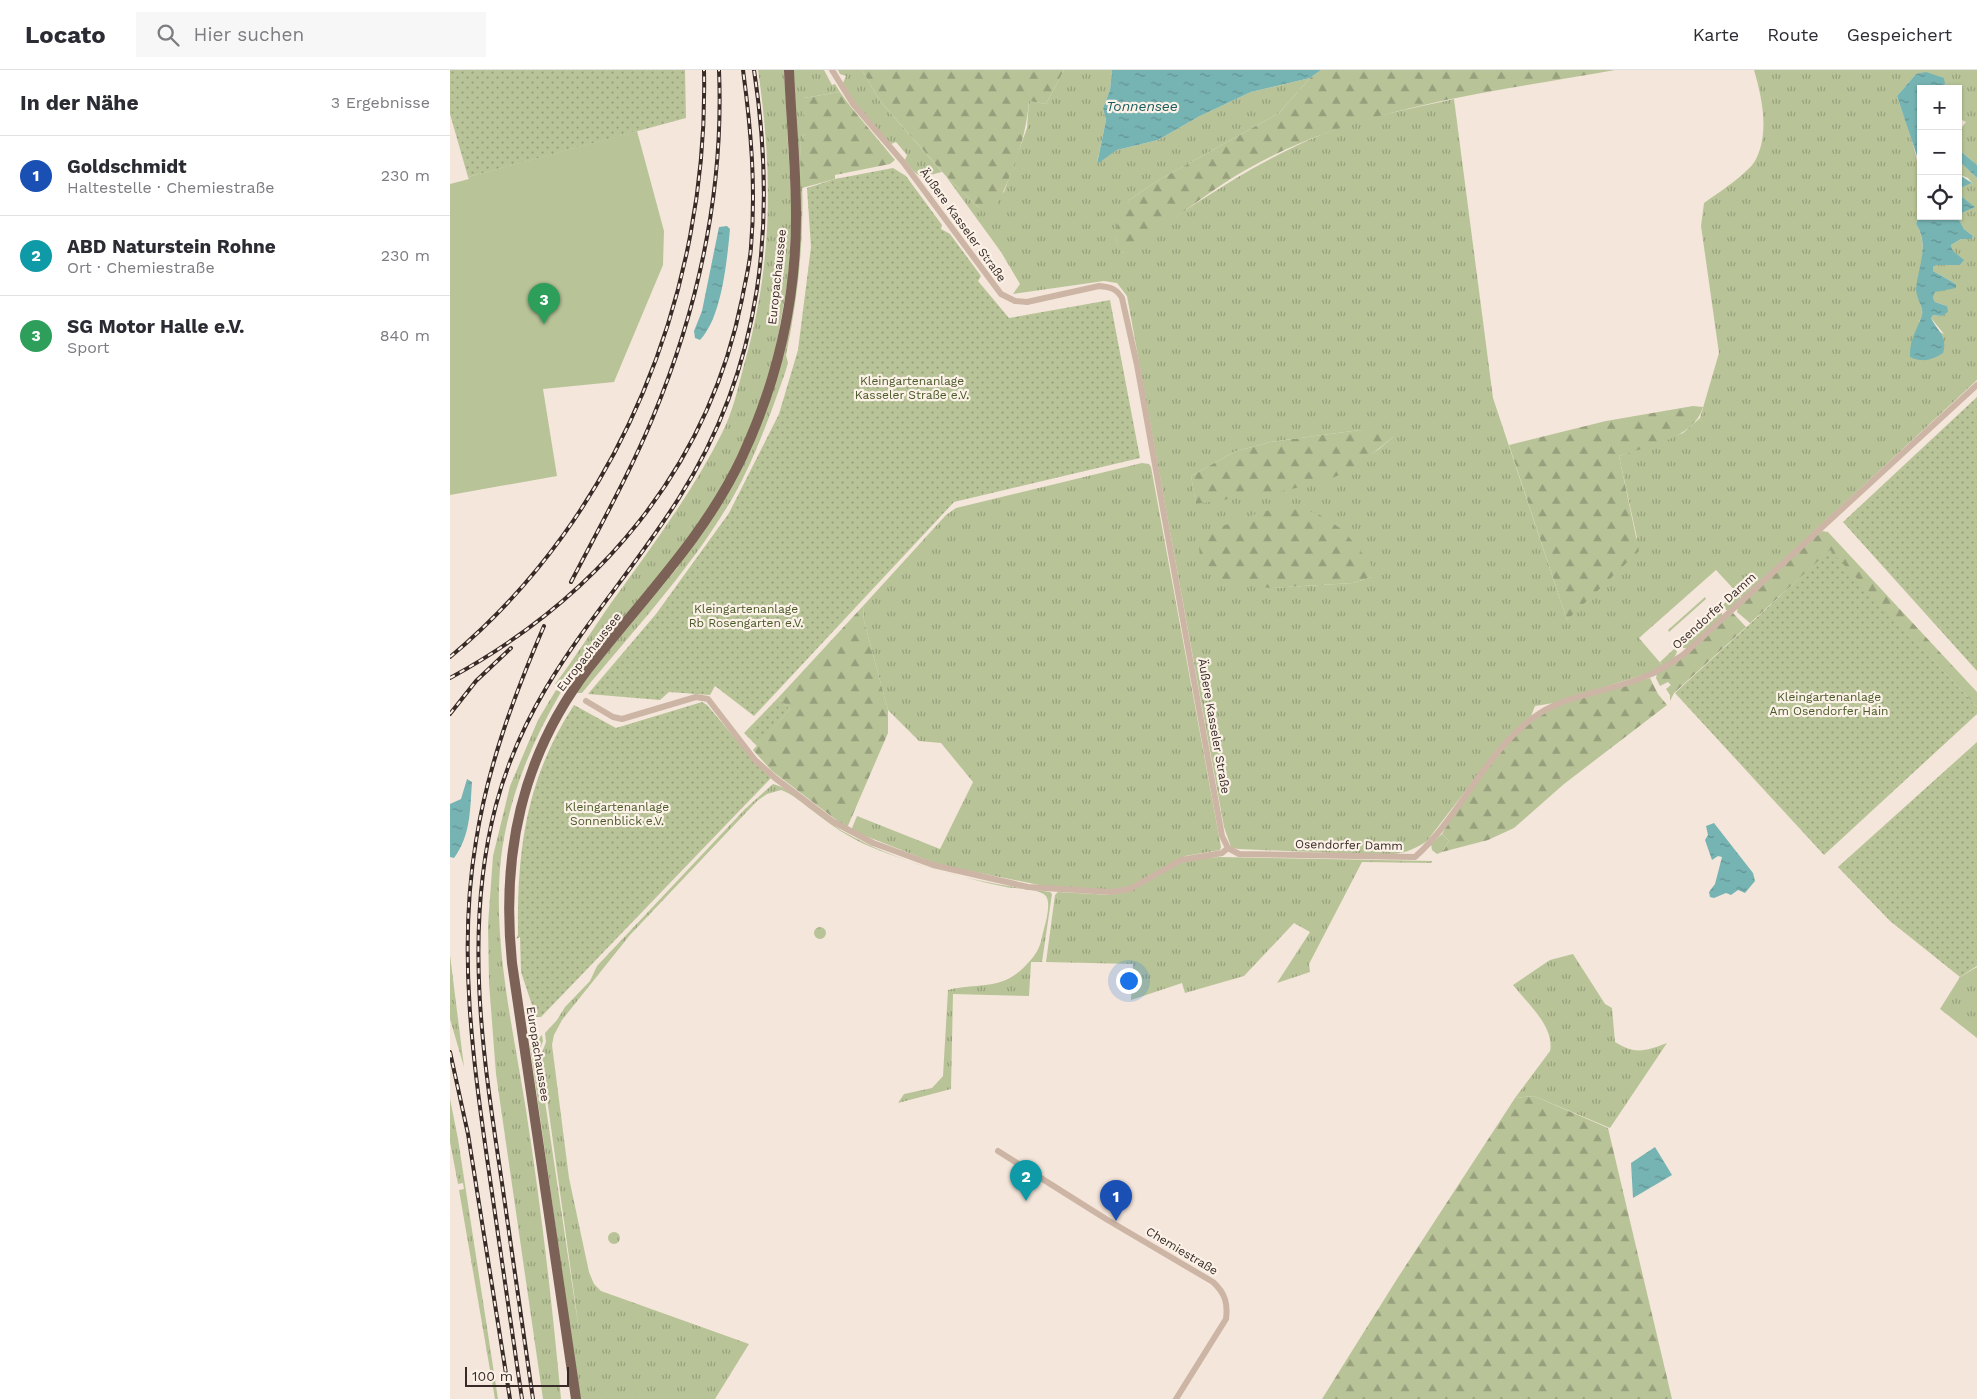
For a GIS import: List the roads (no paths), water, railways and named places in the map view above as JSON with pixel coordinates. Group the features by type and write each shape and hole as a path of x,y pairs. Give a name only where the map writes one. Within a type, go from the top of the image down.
{"main road":[{"name":"Europachaussee","path":"576,1399 512,963 508,904 513,843 529,778 559,712 587,671 674,566 699,531 741,459 765,399 784,329 794,256 796,215 788,70"},
{"name":"Europachaussee","path":"569,1399 570,1367"}],"street":[{"name":"Äußere Kasseler Straße","path":"832,70 853,104 903,162 1001,294 1015,301 1027,302 1099,286 1117,290 1122,298 1137,365 1222,836 1228,848"},
{"name":"Osendorfer Damm","path":"1228,848 1240,854 1415,856 1438,831 1504,745 1525,724 1555,706 1653,674 1684,654 1977,385"},
{"path":"586,701 613,717 622,719 696,697 708,699 755,760 775,778 832,821 873,843 933,865 962,873 1054,890 1111,892 1130,889 1181,860 1222,853 1228,848"},
{"name":"Chemiestraße","path":"998,1151 1097,1213 1214,1282 1222,1290 1228,1306 1226,1318 1176,1399"}],"water":[{"name":"Tonnensee","path":"1112,70 1321,70 1310,78 1251,92 1198,117 1158,140 1117,150 1097,164 1106,120 1103,108 1110,90"},
{"path":"1926,72 1944,78 1945,84 1917,85 1917,156 1897,96 1916,74"},
{"path":"1962,152 1977,165 1977,178 1962,164"},
{"path":"1962,177 1972,183 1962,187"},
{"path":"1962,197 1975,207 1962,213"},
{"path":"1917,220 1959,220 1964,229 1973,236 1972,239 1961,239 1951,245 1953,251 1964,260 1960,265 1937,265 1933,267 1933,271 1956,284 1956,288 1935,292 1933,298 1935,302 1947,306 1948,312 1942,316 1933,315 1931,318 1942,334 1944,342 1943,353 1931,359 1923,360 1910,357 1912,340 1922,315 1916,289 1923,248 1920,232 1916,224"},
{"path":"727,226 730,229 722,288 714,317 700,340 695,338 694,331 702,311 719,227"},
{"path":"467,779 472,782 469,822 464,840 454,858 450,857 450,804 461,799"},
{"path":"1714,823 1753,873 1755,881 1745,893 1738,890 1731,895 1726,893 1714,898 1710,897 1709,892 1715,884 1722,857 1718,856 1712,860 1705,840 1708,835 1706,826"},
{"path":"1655,1147 1672,1175 1633,1198 1631,1163"}],"railway":[{"path":"450,657 510,600 563,536 607,467 643,392 671,315 690,234 702,152 704,70"},
{"path":"571,582 644,438 683,333 705,247 712,203 717,159 719,70"},
{"path":"450,678 504,645 554,608 599,567 639,522 674,472 703,418 726,360 749,266 753,180 743,70"},
{"path":"533,1399 488,1088 483,1041 478,946 480,899 486,852 496,805 511,759 530,718 551,680 575,643 679,498 707,448 729,397 746,344 757,291 763,237 764,182 761,126 754,70"},
{"path":"522,1399 478,1095 470,1010 468,926 470,883 487,785 512,705 544,626"},
{"path":"450,714 476,681 511,648"},
{"path":"450,1052 468,1134 510,1399"}],"place":[{"name":"SG Motor Halle e.V.","path":"544,324"},
{"name":"ABD Naturstein Rohne","path":"1026,1201"},
{"name":"Goldschmidt","path":"1116,1221"}],"park label":[{"name":"Kleingartenanlage Kasseler Straße e.V.","path":"912,388"},
{"name":"Kleingartenanlage Rb Rosengarten e.V.","path":"746,616"},
{"name":"Kleingartenanlage Am Osendorfer Hain","path":"1829,704"},
{"name":"Kleingartenanlage Sonnenblick e.V.","path":"617,814"}]}
